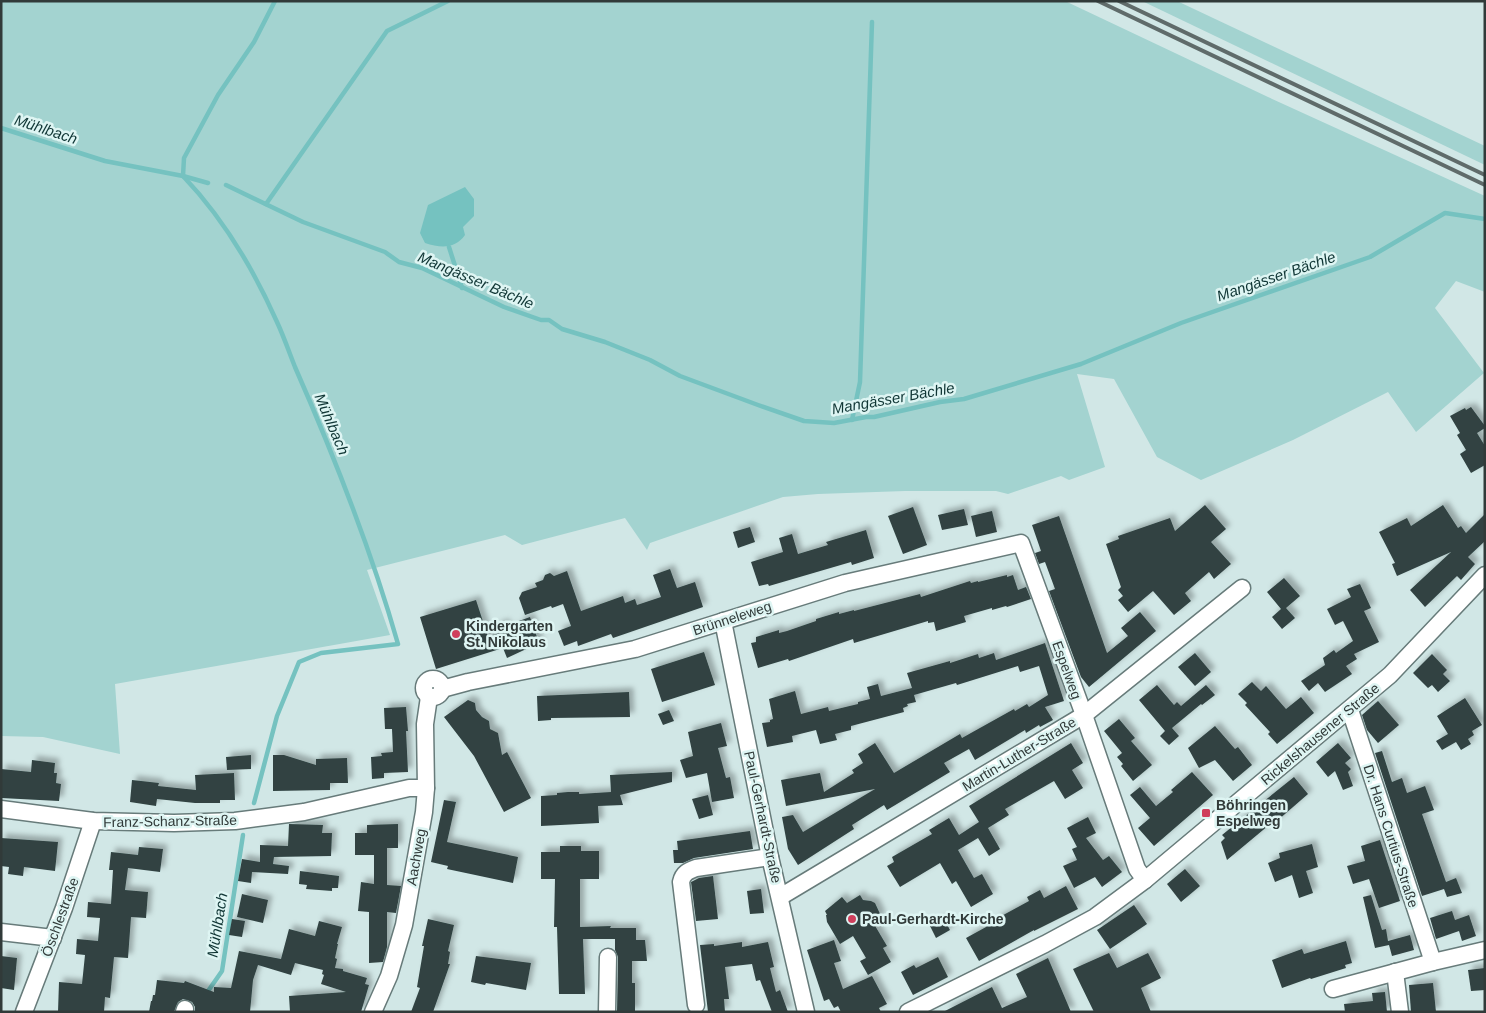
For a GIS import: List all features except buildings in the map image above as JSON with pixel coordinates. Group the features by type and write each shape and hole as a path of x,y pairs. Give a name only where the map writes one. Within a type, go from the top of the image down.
{"street":[{"name":"Brünneleweg","path":"436,693 468,682 635,649 845,583 1021,543"},
{"name":"Espelweg","path":"1021,543 1084,715 1137,870 1145,880"},
{"name":"Rickelshausener Straße","path":"908,1012 1095,917 1145,880 1390,675 1485,575"},
{"name":"Martin-Luther-Straße","path":"780,897 1084,715 1242,588"},
{"name":"Paul-Gerhardt-Straße","path":"723,621 770,857 806,1012"},
{"name":"Aachweg","path":"372,1012 389,976 404,925 424,812 426,788 425,724 436,693"},
{"name":"Dr. Hans Curtius-Straße","path":"1350,710 1433,962"},
{"name":"Franz-Schanz-Straße","path":"1,809 93,822 174,823 235,821 304,812 409,788 426,788"},
{"name":"Öschlestraße","path":"24,1012 53,938 93,822"},
{"path":"696,1005 680,882 682,877 689,870 696,868 770,857"},
{"path":"1,932 53,938"},
{"path":"1333,989 1485,950"},
{"path":"607,1012 608,957"},
{"path":"1395,972 1400,1012"}],"shaded area":[{"path":"1,1 1065,1 1268,97 1485,196 1485,292 1456,281 1435,308 1484,373 1416,432 1388,392 1293,440 1201,480 1157,457 1114,379 1077,374 1105,467 1069,480 1061,476 1008,494 996,491 905,491 783,497 650,543 647,550 625,518 522,545 505,535 367,570 390,635 115,684 120,754 43,737 1,736"},
{"path":"1142,1 1177,1 1485,146 1485,165"},
{"path":"465,187 474,199 474,216 463,227 465,235 457,243 447,246 425,243 420,233 428,205"}],"waterway":[{"path":"183,176 184,158 218,95 254,42 275,1"},
{"path":"266,204 387,31 448,1"},
{"path":"852,420 860,382 872,22"},
{"name":"Mühlbach","path":"1,128 105,161 183,176 208,183"},
{"name":"Mühlbach","path":"183,176 198,192 236,245 248,264 277,322 351,504 376,573 398,644 321,653 299,662 277,716 254,803"},
{"name":"Mangässer Bächle","path":"226,185 303,222 385,252 399,262 422,268 504,307 541,320 549,320 562,329 605,342 650,360 680,376 804,421 834,423 964,399 1081,364 1181,323 1370,257 1445,213 1485,219"},
{"path":"449,247 462,288"},
{"name":"Mühlbach","path":"206,994 222,971 243,835"}],"railway":[{"path":"1098,1 1485,185"},
{"path":"1119,1 1485,175"}],"place":[{"name":"Kindergarten St. Nikolaus","path":"456,634"},
{"name":"Böhringen Espelweg","path":"1206,813"},
{"name":"Paul-Gerhardt-Kirche","path":"852,919"}]}
